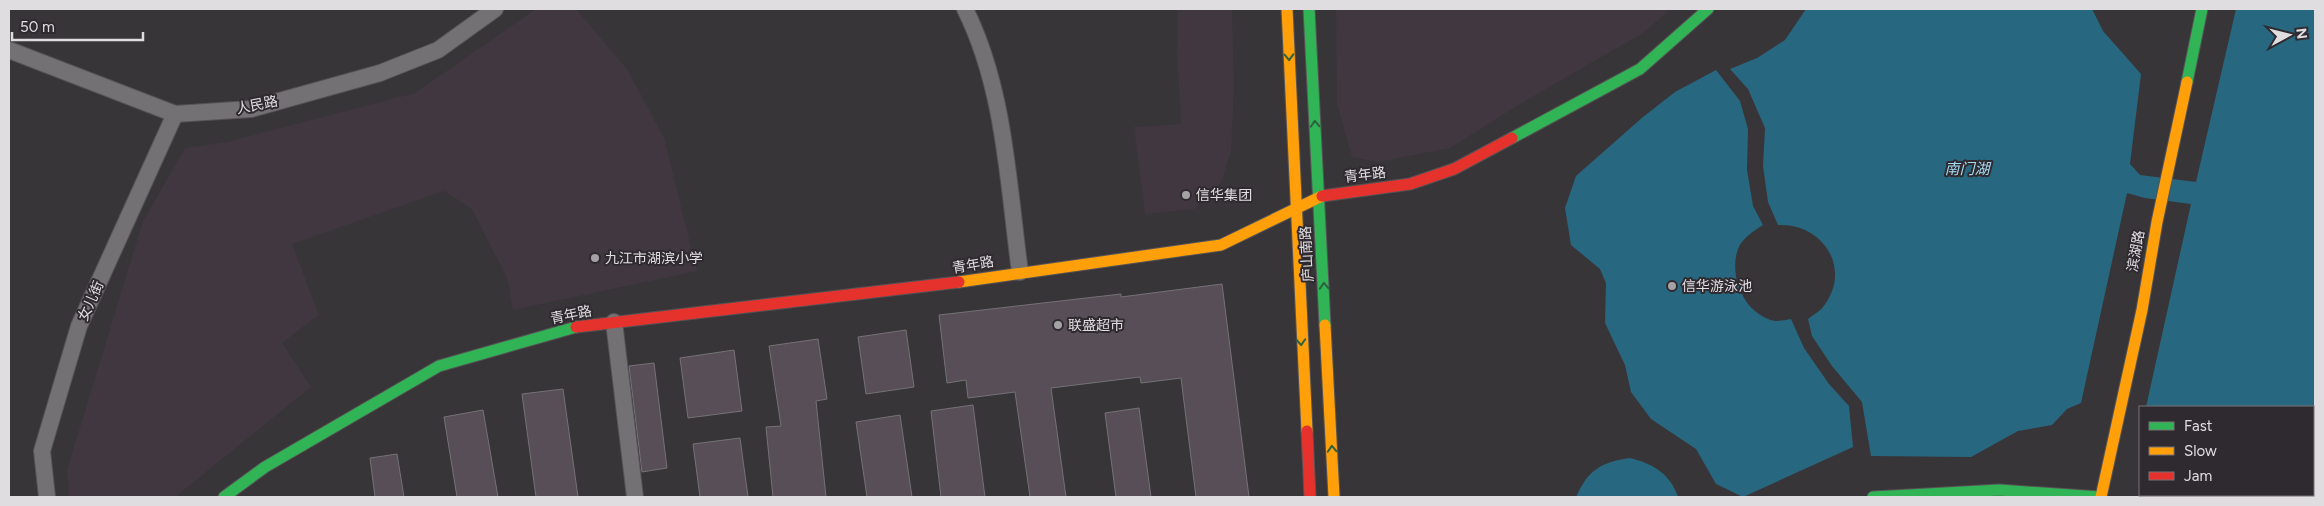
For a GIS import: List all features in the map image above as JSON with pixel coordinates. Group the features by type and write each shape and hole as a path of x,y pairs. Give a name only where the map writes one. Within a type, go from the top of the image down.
{"main road":[{"name":"庐山南路","path":"1286,9 1310,497"},
{"name":"庐山南路","path":"1309,9 1334,497"},
{"name":"青年路","path":"224,497 266,467 439,366 581,326 932,287 1020,272 1221,245 1319,196 1410,184 1454,169 1640,69 1708,9"},
{"name":"滨湖路","path":"2100,497 2142,310 2157,222 2202,9"},
{"path":"1873,497 1999,490 2100,497"}],"street":[{"name":"人民路","path":"9,50 175,114 251,109 380,73 438,50 495,9"},
{"path":"965,9 980,39 996,97 1020,272"},
{"name":"女儿街","path":"47,497 42,451 80,326 175,114"},
{"path":"614,322 635,497"}],"shaded area":[{"name":"九江市湖滨小学","path":"536,9 576,9 627,69 664,138 697,271 513,310 507,278 472,209 444,191 292,244 319,315 282,343 311,387 175,497 69,497 67,470 143,221 185,148 227,142 415,93"},
{"path":"1178,9 1232,9 1234,86 1231,150 1221,183 1194,209 1145,214 1134,127 1181,124 1177,53"},
{"path":"1336,9 1671,9 1643,33 1525,101 1450,148 1378,162 1352,157 1337,103"}],"water":[{"name":"南门湖","path":"1806,9 2092,9 2103,31 2141,74 2130,164 2140,175 2196,182 2236,9 2315,9 2315,497 2213,496 2314,496 2314,406 2146,406 2191,204 2145,198 2127,193 2081,403 2067,409 2052,425 2018,431 1971,457 1871,456 1862,402 1832,366 1812,336 1808,319 1822,308 1832,292 1835,278 1834,264 1829,251 1820,240 1794,226 1778,225 1768,202 1763,166 1765,128 1748,89 1730,69 1757,58 1785,40"},
{"name":"信华游泳池","path":"1716,70 1740,101 1748,129 1747,170 1753,206 1763,225 1745,238 1738,249 1735,260 1737,283 1747,303 1764,317 1775,321 1791,319 1804,348 1829,384 1849,406 1853,447 1743,497 1716,484 1696,449 1651,419 1631,392 1625,365 1605,323 1606,283 1600,269 1571,245 1565,208 1576,176 1643,117 1675,92"},
{"path":"1630,458 1646,463 1660,471 1675,489 1678,497 1576,497 1585,480 1597,469 1611,462"}],"building":[{"path":"1222,284 1249,497 1196,497 1181,378 1141,383 1140,377 1051,388 1066,497 1030,497 1015,392 968,398 966,380 947,383 939,315 1121,294 1121,297"},
{"path":"906,330 914,387 866,394 858,337"},
{"path":"818,339 827,399 816,401 826,497 773,497 766,427 781,426 769,346"},
{"path":"734,350 742,411 688,418 680,358"},
{"path":"654,363 667,468 642,472 629,366"},
{"path":"563,389 578,497 536,497 522,394"},
{"path":"973,405 985,497 941,497 931,411"},
{"path":"1139,408 1151,497 1116,497 1105,413"},
{"path":"483,410 498,497 457,497 444,417"},
{"path":"900,415 912,497 867,497 856,422"},
{"path":"740,438 748,497 700,497 693,444"},
{"path":"397,454 404,497 375,497 370,458"}],"traffic: fast":[{"path":"1309,9 1325,325"},
{"path":"1512,138 1640,69 1708,9"},
{"path":"2187,82 2202,9"},
{"path":"224,497 265,467 439,366 576,327"},
{"path":"1873,497 1999,490 2100,497"}],"traffic: slow":[{"path":"1287,9 1307,431"},
{"path":"2101,497 2142,310 2157,222 2187,82"},
{"path":"959,282 1221,245 1322,196"},
{"path":"1325,325 1334,497"}],"traffic: jam":[{"path":"1322,196 1410,184 1454,169 1512,138"},
{"path":"576,327 959,282"},
{"path":"1307,431 1310,497"}],"place":[{"name":"信华集团","path":"1186,195"},
{"name":"九江市湖滨小学","path":"595,258"},
{"name":"信华游泳池","path":"1672,286"},
{"name":"联盛超市","path":"1058,325"}]}
